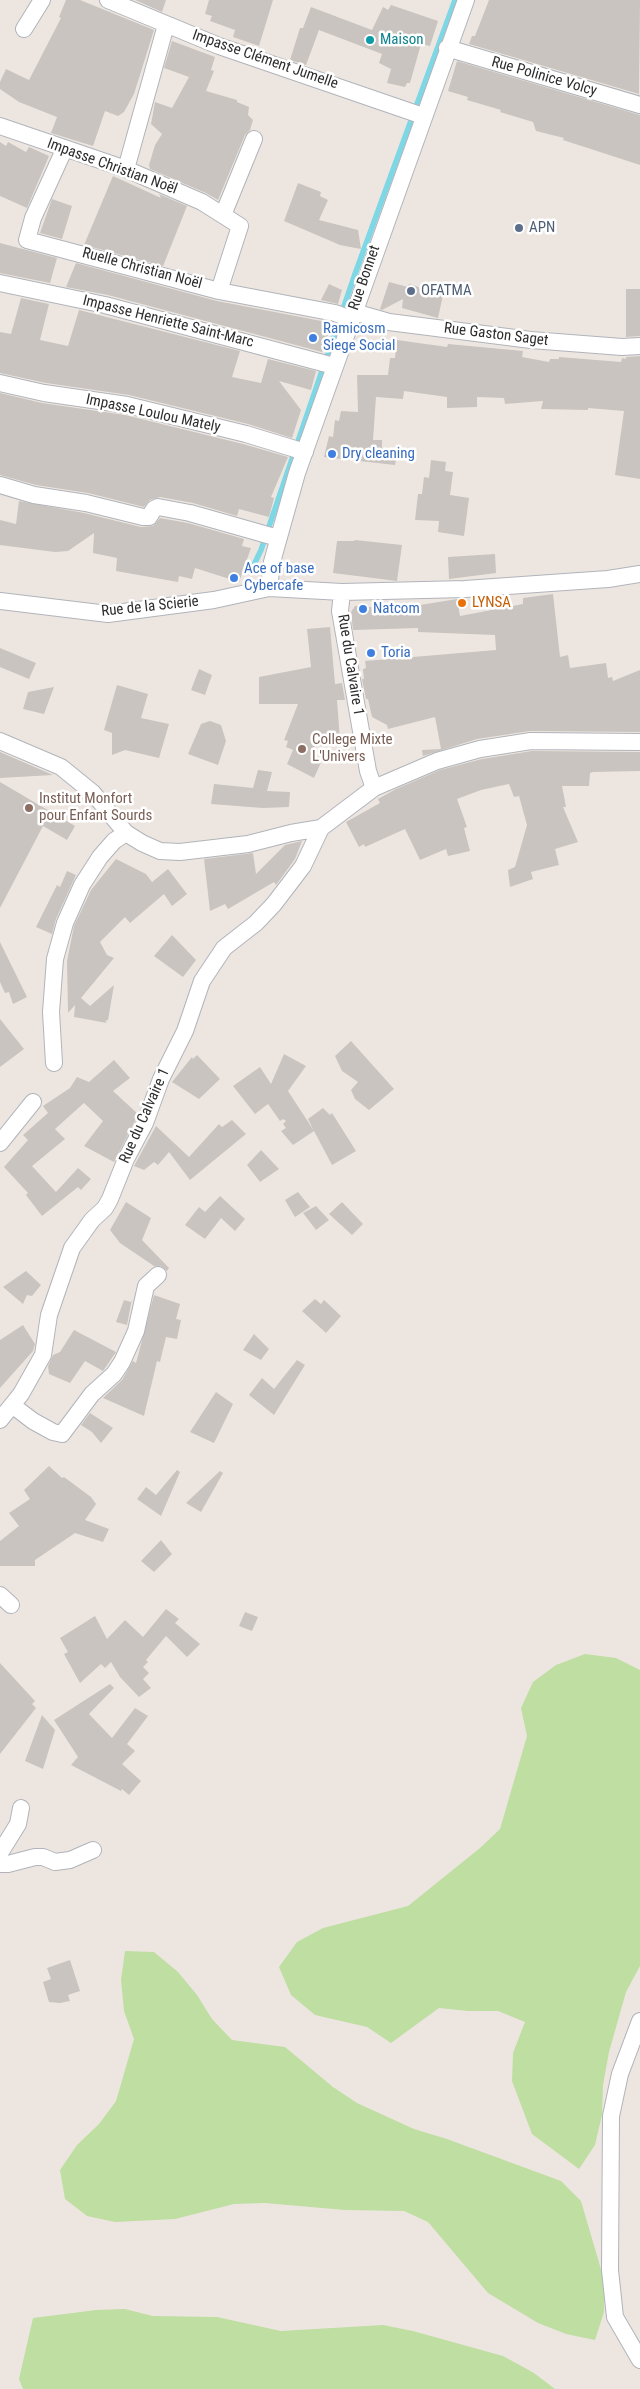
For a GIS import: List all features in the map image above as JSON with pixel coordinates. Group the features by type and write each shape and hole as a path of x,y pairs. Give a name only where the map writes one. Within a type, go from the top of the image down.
{"street":[{"path":"24,29 42,0"},
{"name":"Impasse Clément Jumelle","path":"108,0 219,46 416,114"},
{"name":"Rue Bonnet","path":"268,588 269,536 289,496 298,450 416,114 447,48 466,0"},
{"path":"126,169 166,24"},
{"name":"Rue Polinice Volcy","path":"447,48 640,105"},
{"name":"Impasse Christian Noël","path":"0,126 64,150 126,169 202,202 240,226 219,291"},
{"path":"224,215 254,139"},
{"name":"Ruelle Christian Noël","path":"64,150 33,218 27,240 219,291 346,315"},
{"name":"Impasse Henriette Saint-Marc","path":"0,283 105,305 327,364"},
{"name":"Rue Gaston Saget","path":"346,315 531,340 603,346 640,346"},
{"name":"Impasse Loulou Mately","path":"0,383 44,393 127,405 246,434 298,450"},
{"path":"0,485 34,495 86,503 143,517 149,517 154,509 158,507 190,513 269,536"},
{"name":"Rue de la Scierie","path":"0,602 108,614 214,600 268,588 342,592 465,588 640,574"},
{"name":"Rue du Calvaire 1","path":"0,741 61,767 93,793 126,833 160,851 180,852 248,844 321,828 374,788 368,771 340,611 342,592"},
{"path":"374,788 437,762 480,749 514,742 587,740 616,743 640,742"},
{"name":"Rue du Calvaire 1","path":"4,1414 22,1394 43,1355 49,1315 72,1248 92,1220 105,1208 110,1199 126,1159 145,1123 161,1079 185,1031 202,981 224,948 256,923 280,896 303,866 321,828"},
{"path":"54,1063 51,1012 55,958 65,923 82,885 100,857 114,841 126,833"},
{"path":"0,1143 33,1102"},
{"path":"4,1414 33,1421 53,1432 62,1434 92,1394 114,1374 122,1362 136,1331 146,1286 158,1274"},
{"path":"21,1808 18,1824 0,1853 0,1862 8,1864 34,1857 43,1857 55,1862 70,1860 93,1850"},
{"path":"640,2021 620,2074 612,2116 610,2270 615,2316 640,2360"}],"green space":[{"path":"585,1654 616,1658 640,1670 640,1966 626,1992 609,2052 603,2085 602,2115 595,2145 579,2169 532,2134 512,2081 513,2053 525,2022 498,2011 468,2011 439,2008 391,2043 367,2027 315,2015 291,1995 279,1967 297,1942 323,1928 408,1906 480,1848 500,1829 527,1736 521,1708 533,1682 556,1665"},
{"path":"125,1951 154,1952 178,1972 197,1995 212,2019 232,2040 285,2047 333,2087 357,2103 414,2129 447,2139 561,2181 581,2201 605,2283 604,2312 595,2340 566,2334 538,2323 488,2293 428,2222 404,2211 345,2210 265,2203 234,2204 175,2219 115,2222 87,2216 65,2199 60,2170 77,2145 99,2124 116,2101 134,2039 124,2011 121,1980"},
{"path":"125,2309 153,2316 217,2317 281,2331 383,2325 413,2331 503,2356 534,2373 555,2389 23,2389 19,2379 33,2318 96,2310"}],"building":[{"path":"66,0 80,0 154,30 134,94 124,112 118,116 105,111 93,146 51,133 57,117 19,102 0,89 0,82 6,69 29,80 61,18 59,17"},
{"path":"135,0 166,0 162,12"},
{"path":"209,0 273,0 259,46 233,37 235,30 210,21 212,16 205,14"},
{"path":"489,0 640,0 639,94 469,44 472,36 475,36"},
{"name":"Maison","path":"391,5 438,21 430,46 421,44 410,83 407,83 405,87 387,83 391,69 379,63 382,54 319,30 306,65 290,60 300,28 303,28 311,7 372,30 383,7 388,10"},
{"path":"172,41 215,57 211,70 214,71 206,91 237,100 237,102 249,107 248,115 253,120 218,200 150,169 149,165 155,145 162,134 151,124 155,102 172,108 189,77 164,68"},
{"path":"457,61 640,115 640,165 563,140 564,138 536,131 533,122 467,100 468,97 448,91"},
{"path":"0,142 6,146 8,142 26,152 29,147 49,156 27,208 0,196"},
{"path":"113,176 161,198 159,194 187,206 163,266 84,245"},
{"path":"298,183 321,192 320,196 328,200 319,220 358,230 361,249 340,245 284,221"},
{"path":"52,199 72,206 62,239 40,233"},
{"path":"0,243 57,258 50,283 0,273"},
{"path":"76,263 217,301 332,323 322,352 108,295 66,287"},
{"path":"389,282 408,287 409,284 443,295 438,318 402,308 403,299 382,310 380,309"},
{"path":"329,284 342,290 338,304 321,300"},
{"path":"626,289 640,289 640,336 626,337"},
{"path":"21,298 49,304 40,340 68,346 79,310 240,351 232,377 261,383 268,359 316,371 311,390 279,381 301,410 292,438 248,424 129,395 46,383 0,373 0,332 11,334"},
{"path":"397,340 447,347 448,344 523,351 522,357 549,362 550,359 559,359 559,357 621,362 622,358 640,356 640,479 615,475 624,411 588,408 588,410 541,409 543,401 505,404 504,398 477,397 477,407 447,408 447,397 404,391 403,399 376,397 373,440 382,440 382,448 398,449 395,465 324,457 329,436 333,437 335,420 339,421 341,411 358,412 357,375 388,375 390,358 395,358"},
{"path":"0,393 42,403 125,415 288,457 271,497 274,498 269,517 239,509 237,516 193,503 160,497 150,500 144,507 88,493 36,485 0,475"},
{"path":"431,460 446,462 445,471 453,472 450,495 469,498 464,536 438,532 439,521 415,520 418,494 422,494 424,477 429,478"},
{"path":"19,501 84,513 141,527 153,526 160,518 188,523 244,539 242,546 251,548 239,582 195,568 192,579 179,576 178,582 116,571 117,558 93,553 94,533 68,551 55,552 0,545 0,520 16,524"},
{"path":"355,540 402,545 397,581 333,573 337,541"},
{"path":"495,554 496,573 449,579 448,557"},
{"path":"553,594 560,657 568,655 570,668 606,663 608,678 612,677 613,681 640,670 640,732 530,731 477,739 423,756 422,750 441,749 435,717 388,729 387,725 372,717 362,679 364,679 363,669 366,668 365,661 496,650 495,635 418,632 418,628 353,630 351,612 355,606 414,610 414,606 457,599 460,616 523,604 523,598"},
{"path":"330,627 335,684 342,683 345,700 337,700 340,741 314,747 316,759 323,758 314,778 287,764 293,750 286,747 288,741 284,740 298,704 259,704 259,677 311,667 307,629"},
{"path":"0,648 36,663 29,679 0,667"},
{"path":"199,669 212,675 205,695 191,690"},
{"path":"117,685 148,694 141,718 169,724 159,758 125,750 112,755 112,733 104,730"},
{"path":"54,687 44,714 23,709 28,692"},
{"path":"210,721 221,725 226,741 218,765 188,754 201,724"},
{"path":"532,751 640,752 640,771 593,772 590,773 589,786 562,786 566,807 563,807 578,842 555,849 559,865 531,872 533,879 510,887 508,870 515,867 527,825 519,796 514,797 509,784 481,790 457,799 467,827 464,828 470,851 448,856 446,849 420,860 405,829 365,847 364,844 359,847 346,822 380,803 378,799 396,789 440,770 482,759"},
{"path":"0,752 53,775 0,778"},
{"path":"258,770 272,772 267,791 290,792 289,807 263,808 211,804 214,784 253,788"},
{"path":"0,782 75,826 67,840 43,826 0,908"},
{"path":"302,841 295,859 276,885 274,882 228,909 225,904 210,911 204,859 253,853 256,874 285,845"},
{"path":"116,859 146,874 152,882 168,869 187,894 172,906 164,894 130,923 125,917 100,942 107,955 114,958 81,998 90,1006 114,985 108,1020 105,1021 107,1023 74,1017 75,1005 68,1013 67,961 74,926 91,890"},
{"path":"67,871 76,875 56,919 52,934 36,927 57,885 60,887"},
{"path":"172,935 196,960 183,977 154,956"},
{"path":"0,942 27,997 13,1004 9,992 5,993 0,982"},
{"path":"0,1019 24,1049 0,1067"},
{"path":"351,1041 394,1089 369,1110 355,1099 351,1090 358,1082 342,1071 335,1056"},
{"path":"284,1054 306,1066 288,1091 314,1131 293,1145 281,1131 286,1128 283,1124 286,1121 283,1119 280,1121 268,1104 255,1114 233,1086 260,1067 271,1084"},
{"path":"197,1055 220,1079 199,1099 172,1082 192,1057 193,1059"},
{"path":"114,1060 130,1078 113,1091 138,1114 136,1119 114,1162 84,1146 103,1121 84,1103 55,1129 65,1139 32,1166 56,1192 78,1168 91,1179 81,1190 78,1187 42,1216 26,1195 28,1193 4,1167 28,1140 23,1135 48,1113 43,1106 70,1088 77,1077 89,1082"},
{"path":"323,1108 330,1115 332,1113 356,1151 332,1165 308,1119"},
{"path":"232,1120 246,1134 190,1180 169,1152 158,1165 154,1162 144,1170 134,1166 156,1126 189,1157 219,1124 222,1127"},
{"path":"261,1150 279,1169 260,1182 247,1165"},
{"path":"298,1192 310,1207 295,1217 285,1200"},
{"path":"220,1196 245,1219 235,1231 221,1218 205,1239 185,1225 199,1207 205,1212"},
{"path":"126,1202 151,1218 142,1240 169,1268 167,1271 161,1266 154,1266 120,1243 110,1230"},
{"path":"342,1202 363,1224 352,1235 329,1214"},
{"path":"316,1206 329,1220 316,1230 303,1213"},
{"path":"26,1271 41,1285 32,1296 27,1295 23,1304 3,1287"},
{"path":"154,1295 180,1304 176,1319 181,1320 177,1339 166,1337 160,1362 157,1361 144,1416 103,1398 122,1380 133,1361 136,1363"},
{"path":"132,1299 127,1325 116,1322 124,1300 131,1302"},
{"path":"315,1299 321,1304 324,1300 341,1316 326,1333 302,1311"},
{"path":"23,1325 35,1344 33,1351 0,1388 0,1340"},
{"path":"74,1330 116,1352 103,1371 85,1361 70,1383 49,1374 48,1366 53,1355 60,1352"},
{"path":"254,1334 269,1349 261,1360 243,1350"},
{"path":"297,1360 305,1365 274,1415 249,1395 262,1378 274,1389"},
{"path":"216,1392 233,1404 214,1443 190,1432"},
{"path":"90,1413 113,1428 101,1443 92,1432 81,1425"},
{"path":"49,1466 62,1478 64,1477 91,1497 96,1504 85,1520 109,1529 103,1542 75,1533 35,1560 35,1566 0,1566 0,1541 19,1526 9,1513 30,1499 24,1490"},
{"path":"177,1470 180,1472 161,1516 137,1499 146,1487 156,1495"},
{"path":"220,1471 223,1473 201,1512 186,1503"},
{"path":"161,1540 172,1554 154,1572 141,1561"},
{"path":"166,1609 179,1619 175,1623 200,1644 187,1657 166,1636 146,1660 148,1662 143,1667 149,1673 143,1679 151,1688 139,1697 120,1677 111,1662 105,1668 101,1664 80,1683 64,1654 68,1652 60,1638 95,1616 107,1639 125,1620 143,1637"},
{"path":"245,1612 258,1617 252,1631 239,1626"},
{"path":"0,1663 35,1701 32,1704 36,1708 0,1754"},
{"path":"110,1684 114,1688 89,1714 112,1738 135,1708 148,1716 127,1744 135,1751 122,1764 141,1781 129,1795 122,1789 121,1791 71,1765 78,1757 54,1720"},
{"path":"42,1715 55,1730 43,1769 25,1761"},
{"path":"70,1960 80,1991 68,1995 70,2001 60,2003 49,2002 43,1982 51,1979 47,1968"}],"waterway":[{"path":"251,571 261,550 355,274 455,0"}],"place":[{"name":"Maison","path":"370,40"},
{"name":"APN","path":"519,228"},
{"name":"OFATMA","path":"411,291"},
{"name":"Ramicosm Siege Social","path":"313,338"},
{"name":"Dry cleaning","path":"332,454"},
{"name":"Ace of base Cybercafe","path":"234,578"},
{"name":"LYNSA","path":"462,603"},
{"name":"Natcom","path":"363,609"},
{"name":"Toria","path":"371,653"},
{"name":"College Mixte L'Univers","path":"302,749"},
{"name":"Institut Monfort pour Enfant Sourds","path":"29,808"}]}
